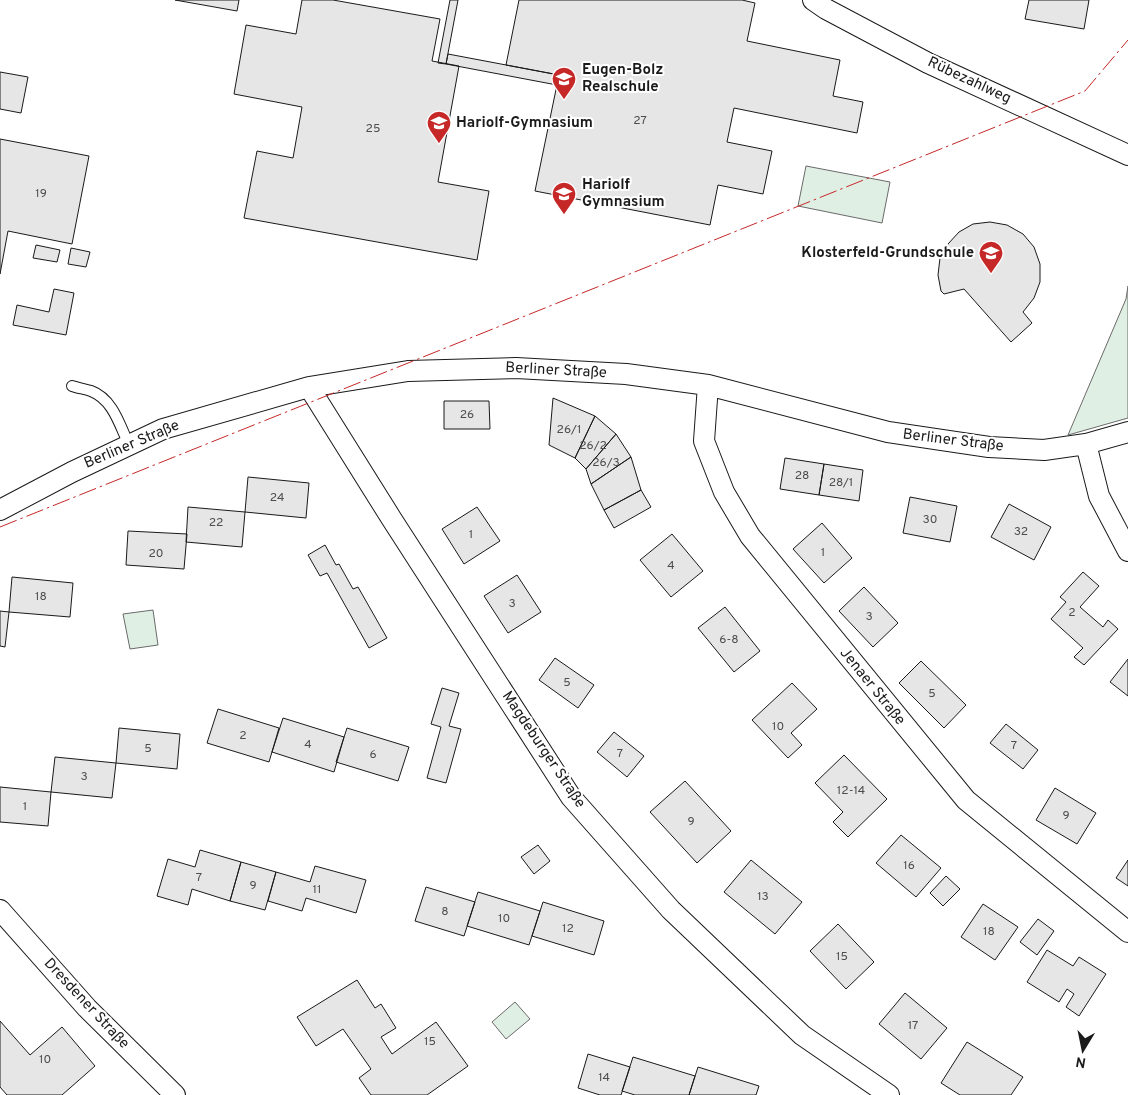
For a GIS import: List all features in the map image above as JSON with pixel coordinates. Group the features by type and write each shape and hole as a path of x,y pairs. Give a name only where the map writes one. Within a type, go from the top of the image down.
{"street":[{"name":"Rübezahlweg","path":"814,0 826,9 928,63 1128,154"},
{"name":"Berliner Straße","path":"0,510 72,472 163,429 309,387 408,371 516,368 626,374 708,385 888,432 989,448 1044,450 1086,444 1128,432"},
{"name":"Jenaer Straße","path":"708,385 704,441 724,492 750,536 966,800 1128,932"},
{"name":"Magdeburger Straße","path":"309,387 391,518 572,797 671,910 795,1029 890,1095"},
{"path":"1086,444 1099,496 1128,551"},
{"name":"Dresdener Straße","path":"0,910 87,1008 175,1095"}],"lane":[{"path":"72,386 92,391 106,400 114,412 129,445"}],"green space":[{"path":"806,166 890,182 882,223 798,206"},
{"path":"1128,286 1128,418 1068,435 1126,299"},
{"path":"153,610 158,645 130,649 123,614"},
{"path":"515,1002 530,1019 506,1039 492,1022"}],"building":[{"path":"175,0 239,0 237,11"},
{"path":"302,0 333,0 440,19 432,61 459,66 438,182 489,191 477,260 244,218 257,151 293,158 302,107 234,94 246,25 296,34"},
{"path":"450,0 458,0 446,64 438,63"},
{"path":"519,0 742,0 755,3 747,41 840,60 833,96 863,102 857,133 734,108 727,142 772,151 763,194 718,185 710,225 535,191 559,75 506,65"},
{"path":"1029,0 1089,0 1084,29 1025,19"},
{"path":"448,54 559,75 557,85 446,64"},
{"path":"0,72 28,77 21,113 0,109"},
{"path":"0,139 89,156 72,244 8,231 0,274"},
{"path":"990,222 1007,225 1023,234 1034,247 1040,264 1040,282 1034,298 1023,312 1032,323 1011,342 964,289 944,294 941,291 938,275 940,258 948,244 959,232 973,224"},
{"path":"36,245 60,250 57,262 33,258"},
{"path":"71,248 90,252 86,267 68,264"},
{"path":"54,289 74,293 66,335 13,325 17,305 49,312"},
{"path":"553,398 595,416 575,458 549,445"},
{"path":"444,401 489,401 490,429 444,429"},
{"path":"595,416 616,434 586,469 575,458"},
{"path":"616,434 631,457 591,484 586,469"},
{"path":"631,457 641,490 604,510 591,484"},
{"path":"785,458 824,464 819,495 780,489"},
{"path":"824,464 863,470 859,501 819,495"},
{"path":"248,477 309,483 306,518 245,512"},
{"path":"641,490 651,507 614,528 604,510"},
{"path":"910,497 957,506 950,542 903,533"},
{"path":"1009,504 1051,527 1034,560 991,537"},
{"path":"188,507 245,512 242,547 186,542"},
{"path":"477,507 500,541 464,564 442,529"},
{"path":"822,523 852,558 824,583 793,549"},
{"path":"128,531 187,534 184,569 126,565"},
{"path":"672,534 703,571 671,597 640,560"},
{"path":"325,545 336,565 339,564 353,589 358,587 387,638 369,648 327,573 320,576 308,555"},
{"path":"1083,572 1099,586 1080,607 1103,627 1108,620 1118,629 1084,665 1074,657 1083,648 1051,619 1066,602 1060,597"},
{"path":"517,575 541,612 508,633 484,596"},
{"path":"12,577 73,583 70,617 9,612"},
{"path":"864,587 898,623 873,647 839,611"},
{"path":"725,607 760,651 734,672 698,628"},
{"path":"0,611 9,612 5,647 0,646"},
{"path":"555,658 594,685 578,708 539,680"},
{"path":"1128,659 1128,696 1110,682"},
{"path":"921,661 966,705 944,728 899,683"},
{"path":"792,683 817,709 791,733 802,745 788,758 752,720"},
{"path":"442,688 459,693 449,726 461,729 446,783 427,778 441,727 431,724"},
{"path":"218,709 279,728 269,762 207,743"},
{"path":"283,718 344,737 334,772 272,752"},
{"path":"1006,724 1038,750 1023,769 990,743"},
{"path":"119,728 180,734 177,769 116,763"},
{"path":"347,728 409,747 398,781 336,762"},
{"path":"614,732 644,756 627,777 597,752"},
{"path":"844,755 887,799 848,837 833,822 843,812 815,783"},
{"path":"55,757 116,763 112,798 51,792"},
{"path":"685,781 731,831 697,863 650,812"},
{"path":"0,787 51,792 48,826 0,822"},
{"path":"1055,788 1096,813 1077,844 1036,820"},
{"path":"901,835 941,868 916,897 876,863"},
{"path":"538,845 550,861 534,874 521,857"},
{"path":"200,850 241,862 230,901 192,889 188,905 157,896 168,859 195,867"},
{"path":"751,860 802,902 775,934 724,892"},
{"path":"1128,860 1128,886 1116,878"},
{"path":"241,862 276,872 265,910 230,901"},
{"path":"315,866 366,880 356,913 306,898 302,911 268,901 276,872 310,882"},
{"path":"946,876 960,889 943,906 930,893"},
{"path":"426,887 475,902 464,936 415,921"},
{"path":"478,892 540,911 529,945 467,926"},
{"path":"543,902 604,921 594,955 532,936"},
{"path":"983,904 1018,927 995,960 961,937"},
{"path":"1038,919 1054,931 1037,955 1020,942"},
{"path":"838,924 874,962 846,989 810,951"},
{"path":"1047,950 1073,966 1079,957 1106,974 1079,1016 1066,1007 1074,994 1067,989 1059,1002 1027,982"},
{"path":"357,980 375,1008 381,1004 396,1028 381,1037 392,1054 436,1022 468,1066 427,1095 371,1095 359,1078 371,1069 343,1029 316,1046 297,1017"},
{"path":"905,993 947,1028 921,1059 879,1024"},
{"path":"0,1021 30,1055 62,1027 95,1066 62,1095 7,1095 0,1087"},
{"path":"967,1042 1023,1077 1011,1095 960,1095 941,1083"},
{"path":"588,1054 630,1067 621,1095 600,1095 578,1088"},
{"path":"633,1057 695,1076 689,1095 635,1095 622,1091"},
{"path":"698,1067 759,1086 756,1095 689,1095"}],"power":[{"path":"0,527 1085,91 1128,40"}],"place":[{"name":"Eugen-Bolz Realschule","path":"564,100"},
{"name":"Hariolf-Gymnasium","path":"439,144"},
{"name":"Hariolf Gymnasium","path":"564,215"},
{"name":"Klosterfeld-Grundschule","path":"991,274"}]}
